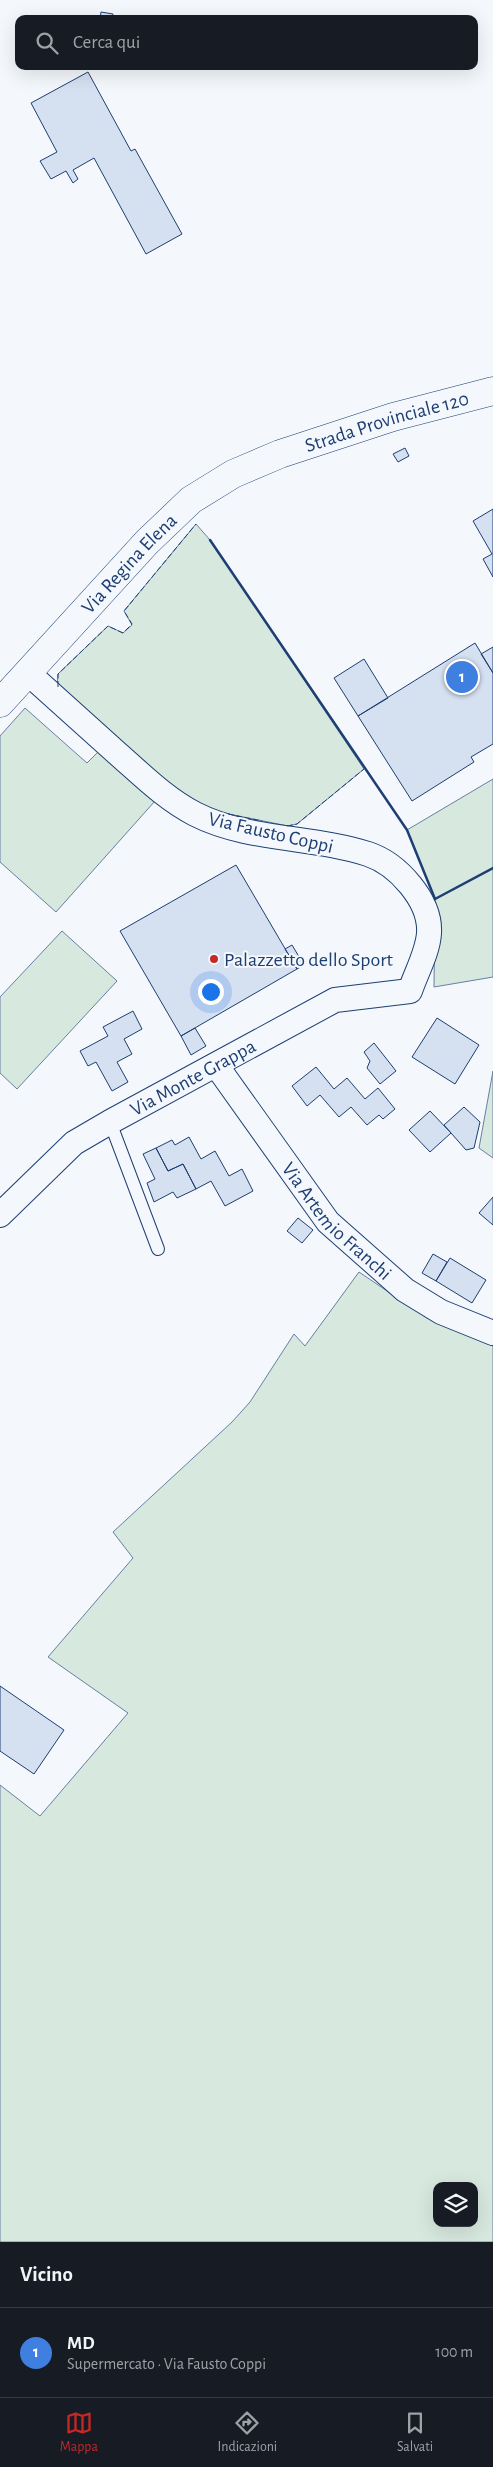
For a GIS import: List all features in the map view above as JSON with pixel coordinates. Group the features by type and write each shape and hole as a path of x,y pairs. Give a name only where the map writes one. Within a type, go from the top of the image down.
{"street":[{"name":"Strada Provinciale 120","path":"280,454 393,417 493,391"},
{"name":"Via Regina Elena","path":"0,702 148,542 192,500 233,474 280,454"},
{"name":"Via Fausto Coppi","path":"28,673 169,799 198,816 231,827 330,845 370,855 396,871 417,890 427,912 429,934 410,991"},
{"name":"Via Monte Grappa","path":"0,1215 74,1143 110,1122 335,1000 410,991"},
{"name":"Via Artemio Franchi","path":"216,1065 328,1222 405,1290 441,1312 493,1333"}],"lane":[{"path":"110,1122 158,1249"}],"shaded area":[{"path":"196,524 210,540 364,769 297,824 288,826 219,812 191,803 57,686 58,674 108,626 123,633 132,625 124,611"},
{"path":"25,708 87,763 99,751 155,801 56,912 0,862 0,736"},
{"path":"493,779 493,977 434,987 435,899 407,830"},
{"path":"62,931 117,981 17,1089 0,1073 0,997"},
{"path":"493,1071 493,1158 479,1148"},
{"path":"359,1272 427,1318 493,1346 493,2242 0,2242 0,1785 40,1816 128,1713 48,1657 133,1558 113,1532 232,1422 250,1402 294,1334 305,1346"}],"building":[{"path":"101,12 113,14 113,15 101,15"},
{"path":"88,72 131,151 135,149 182,234 146,254 94,158 73,170 78,179 73,183 66,171 51,179 40,161 57,152 31,103"},
{"path":"405,448 409,456 398,462 393,454"},
{"path":"493,509 493,577 483,559 492,554 473,521"},
{"path":"475,643 493,673 493,744 471,757 474,762 412,801 358,716"},
{"path":"493,647 493,673 481,654"},
{"path":"364,659 388,698 358,716 334,678"},
{"name":"Palazzetto dello Sport","path":"236,865 297,969 181,1036 120,931"},
{"path":"292,945 304,965 297,969 285,949"},
{"path":"133,1011 142,1029 124,1039 132,1054 117,1062 128,1082 112,1091 96,1062 88,1066 80,1051 108,1036 103,1027"},
{"path":"437,1018 479,1045 455,1084 412,1057"},
{"path":"195,1028 206,1046 191,1055 181,1036"},
{"path":"374,1043 396,1071 380,1084 367,1068 370,1061 364,1052"},
{"path":"316,1067 334,1089 347,1078 365,1099 378,1088 395,1109 383,1119 379,1115 367,1125 351,1107 339,1117 320,1095 307,1106 292,1086"},
{"path":"464,1107 480,1122 474,1148 466,1150 444,1125"},
{"path":"430,1111 451,1133 430,1152 409,1130"},
{"path":"189,1137 201,1159 215,1151 229,1176 242,1169 253,1191 225,1206 211,1181 196,1189 183,1164 168,1171 156,1148 172,1140 175,1145"},
{"path":"156,1148 168,1171 183,1164 196,1189 177,1198 173,1192 154,1202 147,1183 155,1179 143,1154"},
{"path":"493,1197 493,1225 479,1213"},
{"path":"298,1218 313,1230 302,1243 287,1231"},
{"path":"433,1254 447,1262 436,1281 422,1273"},
{"path":"450,1258 486,1280 472,1303 436,1281"},
{"path":"0,1686 64,1730 34,1774 0,1751"}],"fence":[{"path":"58,687 58,674 108,626 123,633 132,624 124,611 196,524"},
{"path":"287,826 297,824 364,769"},
{"path":"228,814 262,821"}],"wall":[{"path":"210,540 407,830 435,899 493,868"}],"place":[{"name":"MD","path":"462,677"},
{"name":"Palazzetto dello Sport","path":"214,959"}]}
